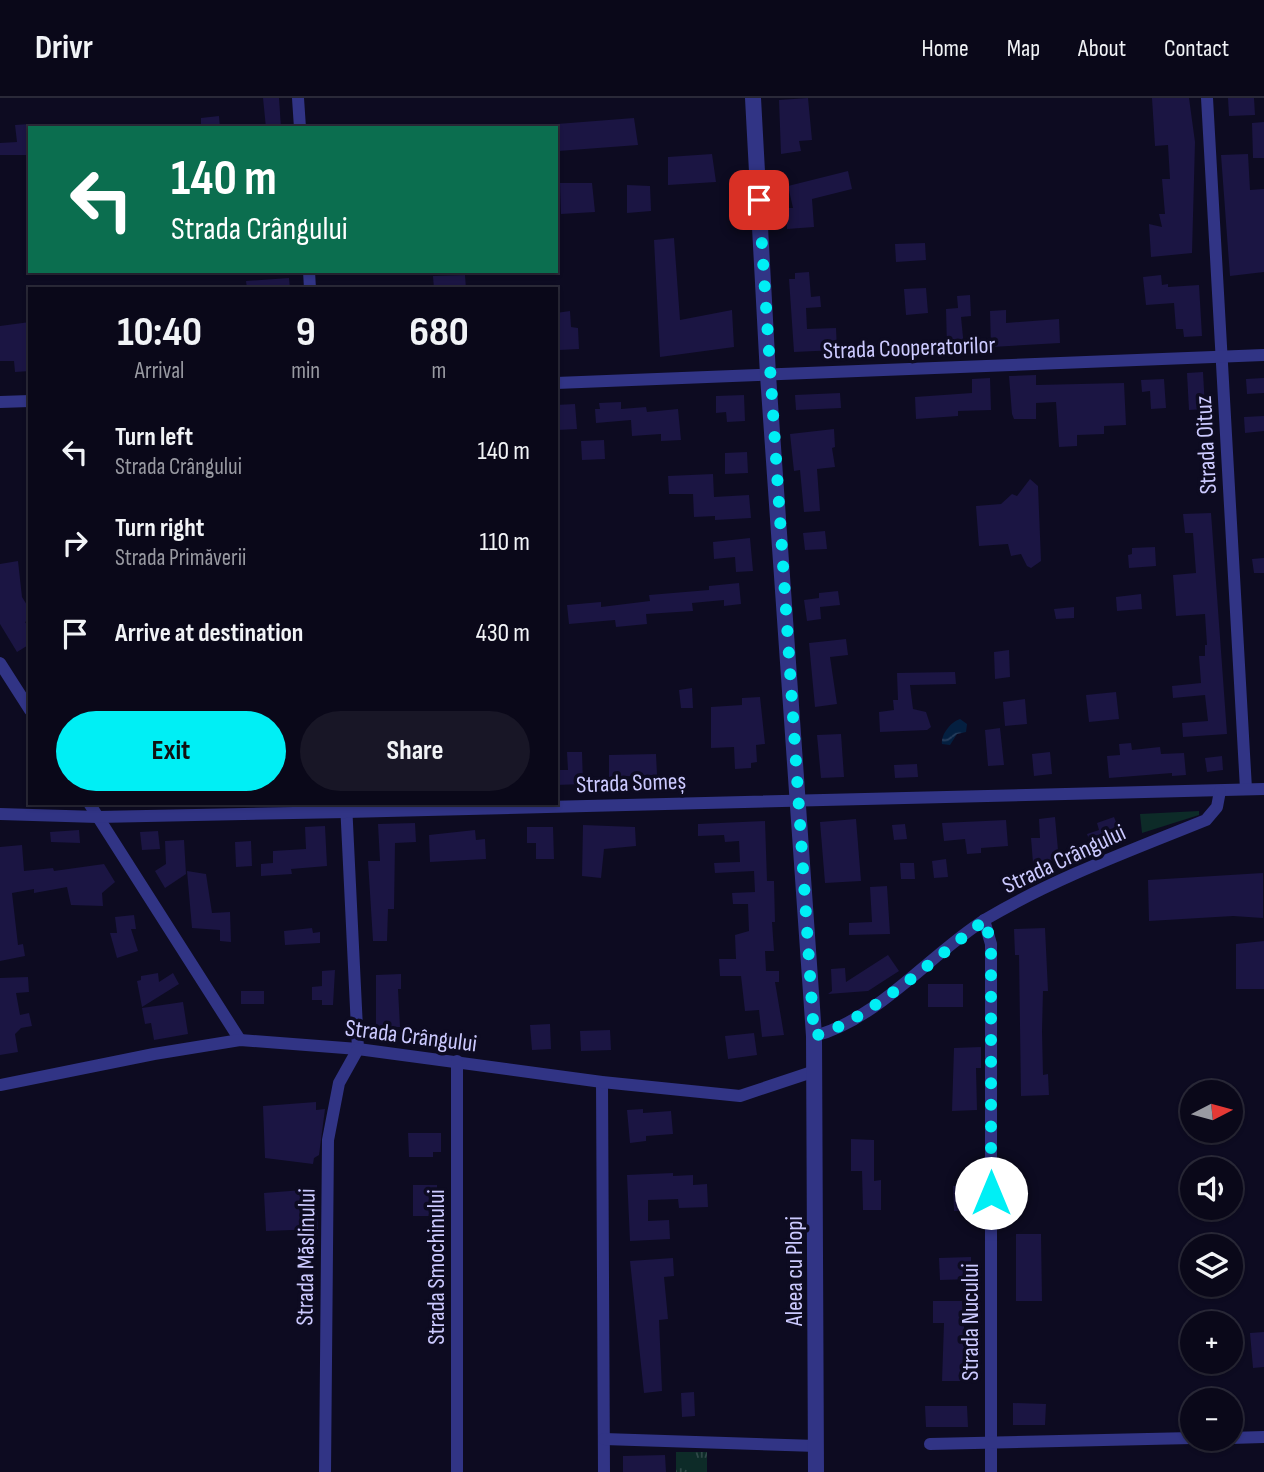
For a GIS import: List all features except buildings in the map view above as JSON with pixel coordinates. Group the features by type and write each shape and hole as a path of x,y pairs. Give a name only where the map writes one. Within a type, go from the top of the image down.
{"street":[{"path":"299,98 300,126"},
{"name":"Aleea cu Plopi","path":"753,98 768,375 814,1036 816,1472"},
{"name":"Strada Oituz","path":"1207,98 1246,789"},
{"name":"Strada Cooperatorilor","path":"558,383 1264,355"},
{"path":"0,402 28,401"},
{"path":"0,663 28,707"},
{"name":"Strada Someș","path":"558,804 1264,789"},
{"name":"Strada Crângului","path":"814,1036 828,1033 858,1017 985,920 1037,891 1206,820 1217,807 1220,791"},
{"path":"90,805 240,1040"},
{"name":"Strada Someș","path":"0,814 98,817 515,805"},
{"path":"346,808 358,1049"},
{"name":"Strada Nucului","path":"985,920 991,944 991,1472"},
{"name":"Strada Crângului","path":"0,1085 240,1040 358,1049 602,1082 740,1096 815,1071"},
{"name":"Strada Măslinului","path":"325,1472 328,1140 339,1083 358,1049"},
{"name":"Strada Smochinului","path":"457,1062 457,1472"},
{"path":"602,1082 604,1472"},
{"path":"1243,1438 1264,1437"},
{"path":"930,1444 1180,1438"},
{"path":"604,1439 817,1446"}],"green space":[{"path":"1199,811 1199,815 1142,833 1140,814"},
{"path":"676,1452 707,1452 707,1472 676,1472"}],"water":[{"path":"960,719 967,724 966,732 957,734 950,745 942,744 947,729"}],"route":[{"path":"759,200 768,375 814,1036 828,1033 858,1017 985,920 991,944 991,1193"}]}
